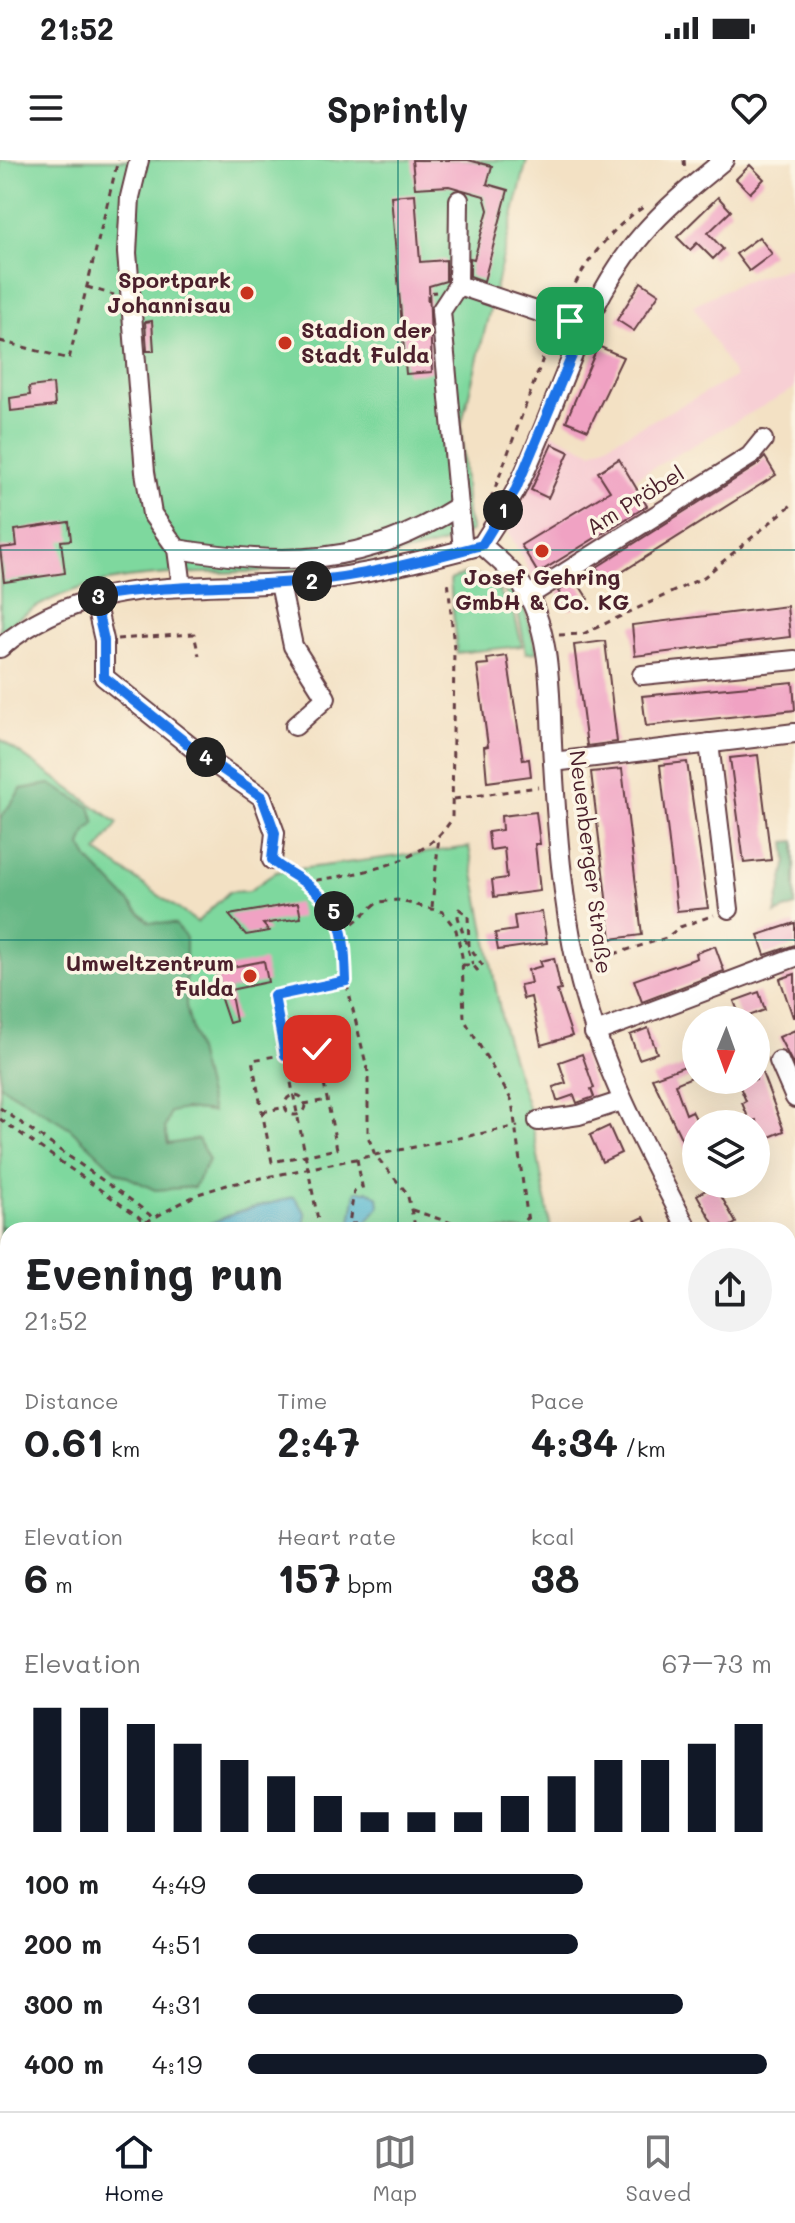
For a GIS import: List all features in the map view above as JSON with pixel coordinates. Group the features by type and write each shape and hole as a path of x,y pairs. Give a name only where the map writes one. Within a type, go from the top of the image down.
{"street":[{"path":"139,160 127,224 138,405 152,514 177,549 182,587"},
{"path":"0,648 38,620 94,597 138,589 280,584 383,571 482,545 516,489 584,327 642,235 686,190 724,160"},
{"path":"459,200 458,285 441,311 463,550"},
{"path":"458,285 584,327"},
{"name":"Am Pröbel","path":"528,596 750,456 763,440"},
{"path":"177,549 278,561 349,553 419,531 459,506"},
{"name":"Neuenberger Straße","path":"482,545 513,574 528,596 541,635 547,668 553,762 576,965 594,1033 622,1101 684,1222"},
{"path":"280,584 293,646 326,698 295,726"},
{"path":"94,597 104,640 104,677 200,754 262,797 275,833 272,860"},
{"path":"642,675 795,660"},
{"path":"553,762 795,733"},
{"path":"709,743 729,909"},
{"path":"594,1033 795,957"},
{"path":"779,1061 795,1098"},
{"path":"538,1121 579,1115 622,1101"}],"path":[{"path":"0,341 69,359 118,160"},
{"path":"684,160 686,179"},
{"path":"87,287 119,296"},
{"path":"541,635 583,634 704,577 795,502"},
{"path":"304,882 394,864 439,836 452,819 454,649 448,578"},
{"path":"104,640 187,632 198,639 199,656"},
{"path":"454,799 538,787"},
{"path":"432,907 439,836"},
{"path":"272,860 304,882 338,916 344,931 346,981 368,1072 368,1136 375,1155 400,1183 414,1222"},
{"path":"344,931 378,902 397,900 443,912 456,930 463,965 464,1019 512,1101 528,1222"},
{"path":"459,909 468,915 469,946 483,966 477,970 473,965 458,917 459,909"},
{"path":"576,965 666,938 680,927 729,909"},
{"path":"344,931 353,915"},
{"path":"463,965 473,965"},
{"path":"318,1222 274,996 346,981"},
{"path":"317,1049 337,1149 272,1162 252,1060 285,1055 317,1049"},
{"path":"302,1095 305,1113 288,1116 284,1098 293,1096 302,1095"},
{"path":"304,1104 327,1100"},
{"path":"262,1112 286,1107"},
{"path":"0,1108 152,1218 153,1222"},
{"path":"0,1119 146,1222 198,1194 227,1185 538,1121"},
{"path":"349,1222 354,1191 363,1189 357,1159"},
{"path":"412,1210 449,1222"},
{"path":"524,1222 527,1217"}],"shaded area":[{"path":"795,266 795,388 635,478 652,506 535,582 508,531 552,433 592,452 735,377 693,305 743,281"}],"green space":[{"name":"Sportpark Johannisau","path":"0,160 527,160 461,426 467,513 472,531 422,549 345,564 162,575 95,584 63,594 31,610 0,632"},
{"path":"467,573 494,583 515,617 522,646 457,653 450,580"},
{"path":"502,576 522,601 537,652 526,653 519,616 500,583"},
{"path":"0,739 118,823 97,852 197,922 229,892 249,891 276,872 469,847 504,1031 531,1117 550,1222 0,1222"},
{"path":"50,784 90,807 95,823 86,832 81,846 89,860 149,922 175,924 186,938 186,1006 212,1112 185,1109 170,1112 165,1128 168,1144 198,1139 209,1160 194,1187 155,1190 117,1172 70,1128 0,1085 0,819 21,789"},
{"path":"795,841 795,906 775,914 787,861 785,842"}],"water":[{"path":"356,1191 369,1191 378,1197 379,1206 367,1222 351,1222"},
{"path":"294,1197 305,1212 305,1222 214,1222"}],"building":[{"path":"412,160 468,160 492,166 487,184 508,190 484,281 470,276 470,258 474,259 488,210 484,196 449,186 415,188"},
{"path":"750,165 764,179 750,193 736,179"},
{"path":"415,194 420,262 446,260 446,281 429,286 432,372 406,374 391,196"},
{"path":"718,197 731,211 708,233 723,249 713,259 697,243 690,250 677,237"},
{"path":"759,237 772,254 749,271 736,254"},
{"path":"641,282 659,294 634,331 617,320"},
{"path":"152,321 154,351 147,351 145,322"},
{"path":"598,346 623,357 588,430 566,421"},
{"path":"53,384 55,406 11,411 10,398 30,395 29,387"},
{"path":"552,444 569,452 548,498 531,490"},
{"path":"765,457 776,475 606,582 597,567 756,466"},
{"path":"619,459 647,506 538,573 521,545 610,491 598,472"},
{"path":"69,522 71,540 61,541 65,573 4,582 0,548 17,546 15,530"},
{"path":"576,580 588,599 570,610 558,591"},
{"path":"787,606 790,637 635,656 632,625"},
{"path":"605,641 617,742 587,746 574,645"},
{"path":"507,656 523,760 529,759 531,776 487,782 484,747 488,746 477,665 488,664 487,659"},
{"path":"793,682 795,710 646,726 642,696"},
{"path":"758,755 771,860 744,863 730,758"},
{"path":"687,762 708,908 677,911 660,765"},
{"path":"622,769 642,935 611,939 591,772"},
{"path":"536,812 540,844 535,844 540,891 494,897 492,880 507,878 504,848 490,850 488,832 502,830 501,816"},
{"path":"298,903 301,918 263,924 269,931 246,935 229,915"},
{"path":"542,912 547,943 498,950 495,933 516,930 514,916"},
{"path":"795,923 795,945 765,955 758,935"},
{"path":"715,946 724,971 642,1002 634,980 697,958 696,953"},
{"path":"554,958 561,990 557,991 572,1036 541,1045 531,997 523,999 520,985 531,983 528,970 542,966 540,961"},
{"path":"264,961 268,982 230,990 236,1021 229,1023 219,993 216,970"},
{"path":"795,974 795,1017 793,1017 780,979"},
{"path":"759,992 764,1006 736,1006 734,1001"},
{"path":"648,1028 657,1053 639,1059 630,1035"},
{"path":"795,1030 795,1068 779,1037"},
{"path":"582,1054 594,1088 591,1089 594,1097 577,1103 574,1095 557,1101 553,1087 566,1083 559,1062"},
{"path":"682,1067 682,1081 675,1084 685,1110 682,1110 682,1140 652,1078"},
{"path":"743,1094 770,1094 784,1131 770,1137 770,1110 745,1110 742,1103 746,1101"},
{"path":"609,1126 621,1153 602,1162 590,1135"},
{"path":"699,1198 722,1198 735,1222 712,1222"}],"place":[{"name":"Sportpark Johannisau","path":"247,293"},
{"name":"Stadion der Stadt Fulda","path":"285,343"},
{"name":"Josef Gehring GmbH & Co. KG","path":"542,551"},
{"name":"Umweltzentrum Fulda","path":"250,976"}],"route":[{"path":"317,1049 285,1055 274,996 346,981 344,931 338,916 304,882 272,860 275,833 262,797 200,754 104,677 104,640 94,597 138,589 280,584 352,576 482,545 516,489 584,327 570,321"}]}
